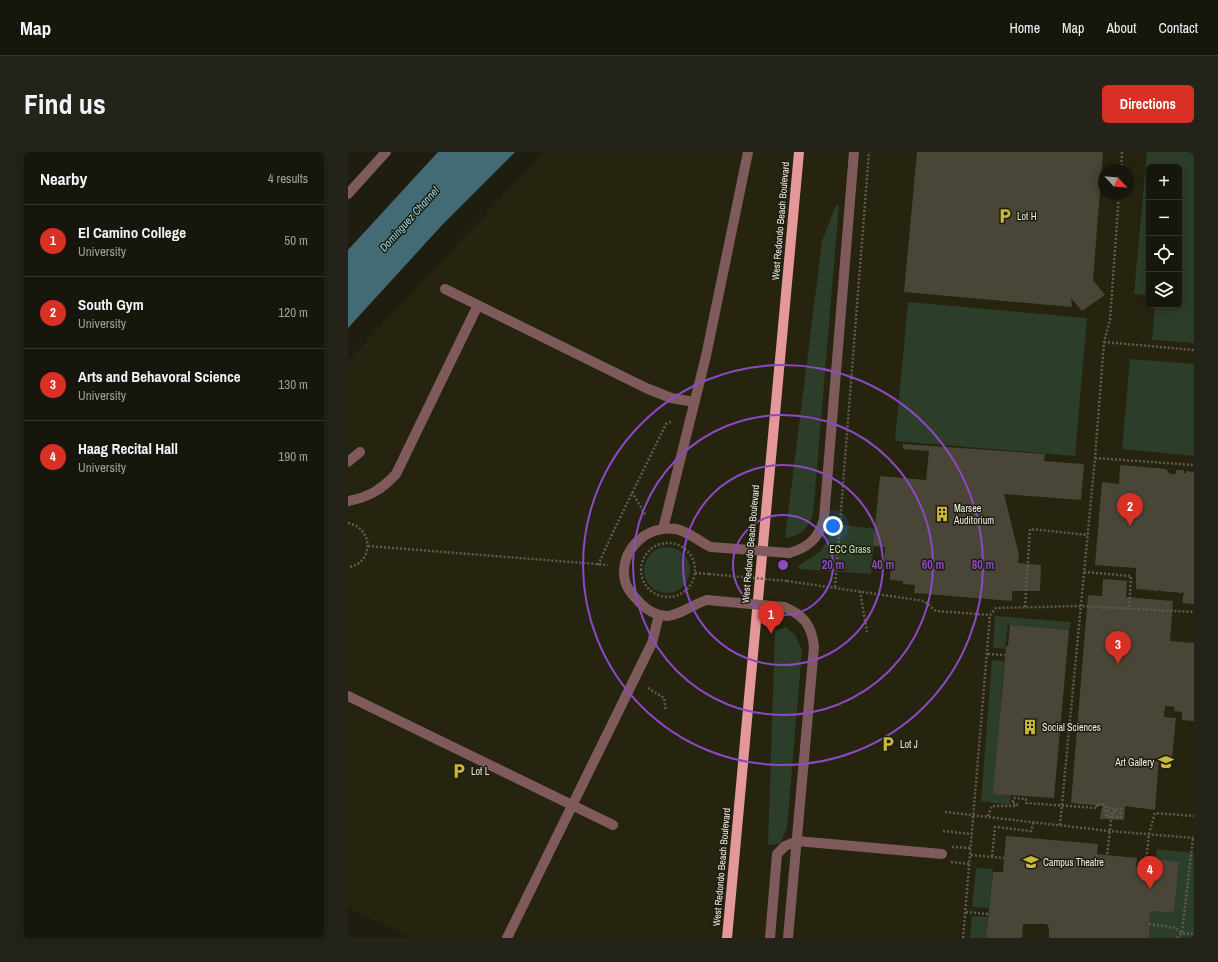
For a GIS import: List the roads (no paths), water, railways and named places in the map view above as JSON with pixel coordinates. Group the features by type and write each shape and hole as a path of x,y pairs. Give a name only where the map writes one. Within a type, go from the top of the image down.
{"main road":[{"name":"West Redondo Beach Boulevard","path":"727,938 799,152"}],"street":[{"path":"348,194 386,152"},
{"path":"663,529 706,356 748,152"},
{"path":"788,938 814,647 810,625 802,617 784,607 707,600 674,615 659,615 648,610 630,593 625,580 625,563 634,544 646,534 663,529 675,529 686,532 711,547 789,553 798,551 810,544 822,528 824,519 854,152"},
{"path":"445,289 646,388 671,398 694,402"},
{"path":"348,501 366,497 386,484 396,474 478,306"},
{"path":"348,462 360,452"},
{"path":"507,938 652,643 659,615"},
{"path":"348,696 613,825"},
{"path":"770,938 778,854 785,846 797,841 942,854"}],"water":[{"name":"Dominguez Channel","path":"438,152 515,152 443,224 348,328 348,250"}],"place":[{"name":"Lot H","path":"1005,216"},
{"name":"Marsee Auditorium","path":"942,514"},
{"name":"South Gym","path":"1130,526"},
{"name":"El Camino College","path":"771,634"},
{"name":"Arts and Behavoral Science","path":"1118,664"},
{"name":"Social Sciences","path":"1030,727"},
{"name":"Lot J","path":"888,744"},
{"name":"Art Gallery","path":"1166,762"},
{"name":"Lot L","path":"459,771"},
{"name":"Campus Theatre","path":"1031,862"},
{"name":"Haag Recital Hall","path":"1150,889"}],"park label":[{"name":"ECC Grass","path":"850,549"}]}
